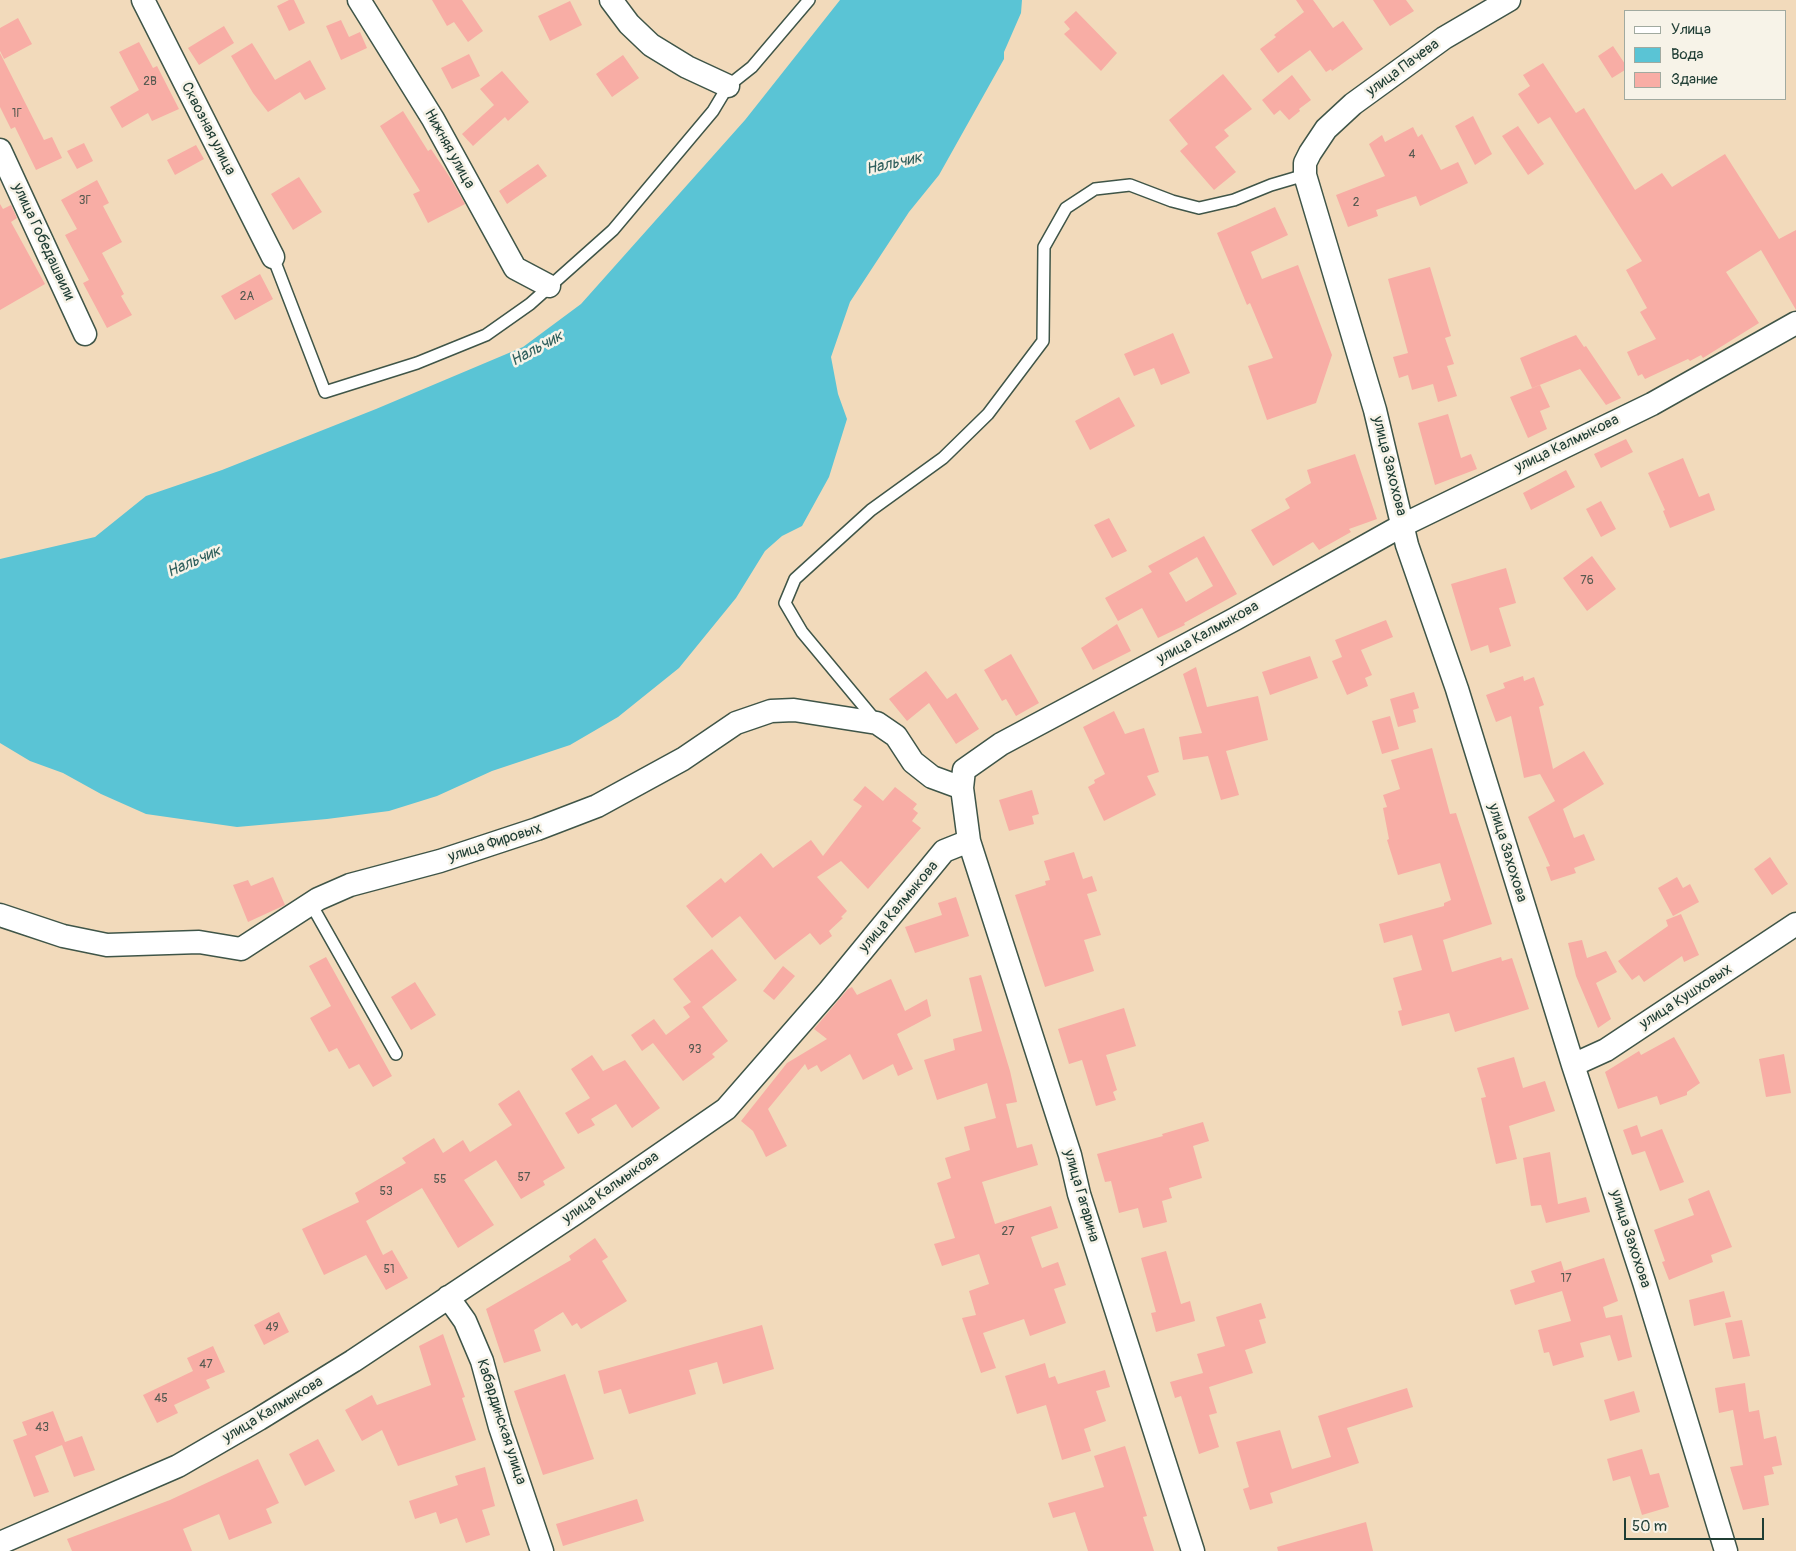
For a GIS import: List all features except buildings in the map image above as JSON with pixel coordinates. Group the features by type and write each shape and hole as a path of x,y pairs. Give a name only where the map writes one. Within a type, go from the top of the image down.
{"street":[{"name":"Сквозная улица","path":"143,0 273,257"},
{"name":"Нижняя улица","path":"359,0 433,119 515,268 549,286"},
{"path":"611,0 629,24 651,44 687,67 728,86"},
{"name":"улица Пачева","path":"1310,153 1326,129 1353,104 1402,71 1444,38 1509,0"},
{"name":"улица Гобедашвили","path":"0,150 85,334"},
{"name":"улица Захохова","path":"1310,153 1305,163 1305,175 1375,410 1407,544 1457,689 1572,1065 1644,1282 1726,1551"},
{"name":"улица Калмыкова","path":"0,1543 178,1466 353,1362 574,1214 726,1109 829,991 944,851 969,841 962,788 964,770 980,757 1235,619 1403,525 1652,404 1796,323"},
{"name":"улица Фировых","path":"0,915 63,936 107,945 199,942 241,950 318,899 350,885 448,858 537,829 597,806 683,759 736,723 771,711 794,710 877,723 896,736 913,762 932,777 962,788"},
{"name":"улица Гагарина","path":"969,841 1070,1156 1079,1194 1193,1551"},
{"name":"улица Кушховых","path":"1572,1065 1606,1050 1796,924"},
{"name":"Кабардинская улица","path":"448,1297 465,1321 482,1360 500,1427 542,1551"}],"lane":[{"path":"273,257 325,392 418,363 486,334 530,304 613,230 713,110 728,86 752,66 809,0"},
{"path":"877,723 802,632 785,603 795,579 871,510 943,458 988,414 1042,341 1044,246 1066,208 1095,189 1130,185 1172,201 1199,208 1234,200 1271,185 1305,175"},
{"path":"312,904 396,1054"}],"water":[{"name":"Нальчик","path":"840,0 1022,0 1021,13 1004,52 1004,59 939,175 909,212 850,302 831,357 838,394 847,419 829,477 802,526 782,536 765,551 736,598 679,668 618,717 570,745 492,771 437,796 389,811 327,819 237,827 146,814 101,794 63,773 30,761 0,743 0,559 95,537 146,496 222,470 376,409 523,347 581,304 745,120"}]}
